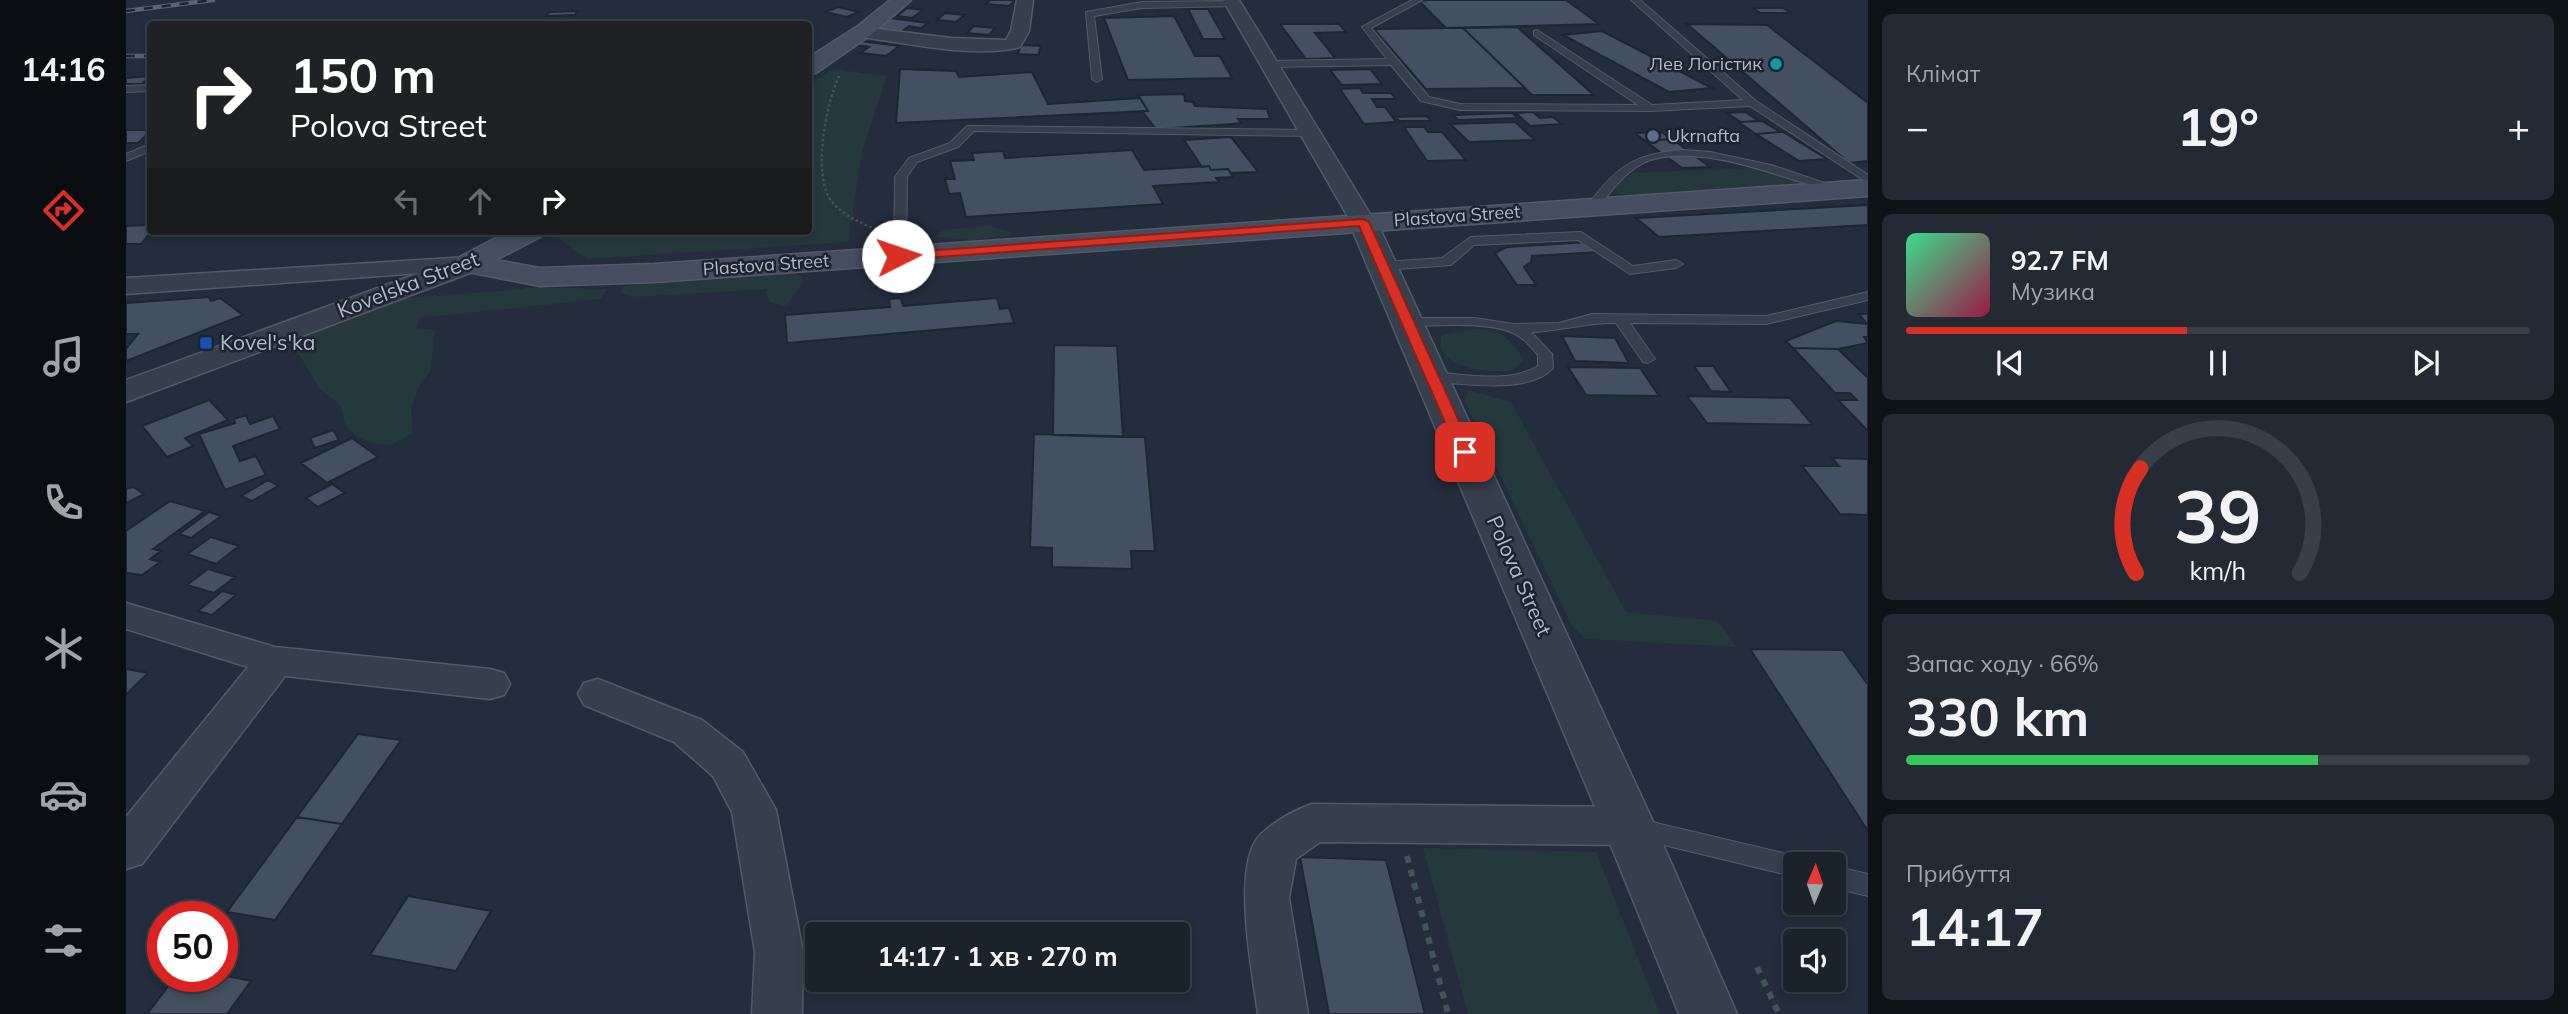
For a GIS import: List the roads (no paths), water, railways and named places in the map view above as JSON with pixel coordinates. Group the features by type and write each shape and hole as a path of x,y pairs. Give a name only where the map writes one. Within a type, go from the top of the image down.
{"main road":[{"path":"812,65 862,32 902,0"},
{"name":"Plastova Street","path":"468,264 540,277 654,273 898,247 1363,222 1868,188"},
{"name":"Kovelska Street","path":"468,264 522,235"}],"street":[{"path":"862,32 951,43 1007,45 1014,43 1020,31 1026,0"},
{"name":"Polova Street","path":"1232,2 1363,222 1384,266 1629,826 1708,1014"},
{"name":"Plastova Street","path":"126,286 468,264"},
{"name":"Kovelska Street","path":"126,392 468,264"},
{"path":"126,616 275,661 490,684"},
{"path":"126,850 275,661"},
{"path":"598,694 688,731 728,764 754,810 779,952 777,1014"},
{"path":"1283,1014 1266,898 1275,849 1312,823 1629,826"}],"lane":[{"path":"1418,0 1366,27 1425,99 1460,107 1650,108 1752,103"},
{"path":"1635,0 1752,103 1868,180"},
{"path":"1097,79 1088,14 1142,5 1232,2"},
{"path":"1537,33 1650,108"},
{"path":"1269,64 1394,62"},
{"path":"126,89 147,88"},
{"path":"898,247 901,177 913,160 954,145 971,128 1310,133"},
{"path":"126,158 147,148"},
{"path":"1593,207 1622,174 1641,159 1676,153 1722,156 1783,171 1839,190"},
{"path":"1384,266 1446,262 1471,241 1581,236 1630,270 1676,264"},
{"path":"1408,322 1474,322 1514,328 1559,327 1592,318 1766,320 1868,296"},
{"path":"1620,318 1648,359"},
{"path":"1432,377 1506,379 1536,376 1545,368 1545,355 1530,337 1514,328"},
{"path":"1629,826 1783,864"},
{"path":"1846,880 1868,885"}],"railway":[{"path":"126,11 213,0"},
{"path":"126,56 147,56"}],"place":[{"name":"Лев Логістик","path":"1776,64"},
{"name":"Ukrnafta","path":"1653,136"},
{"name":"Kovel's'ka","path":"206,343"}]}
